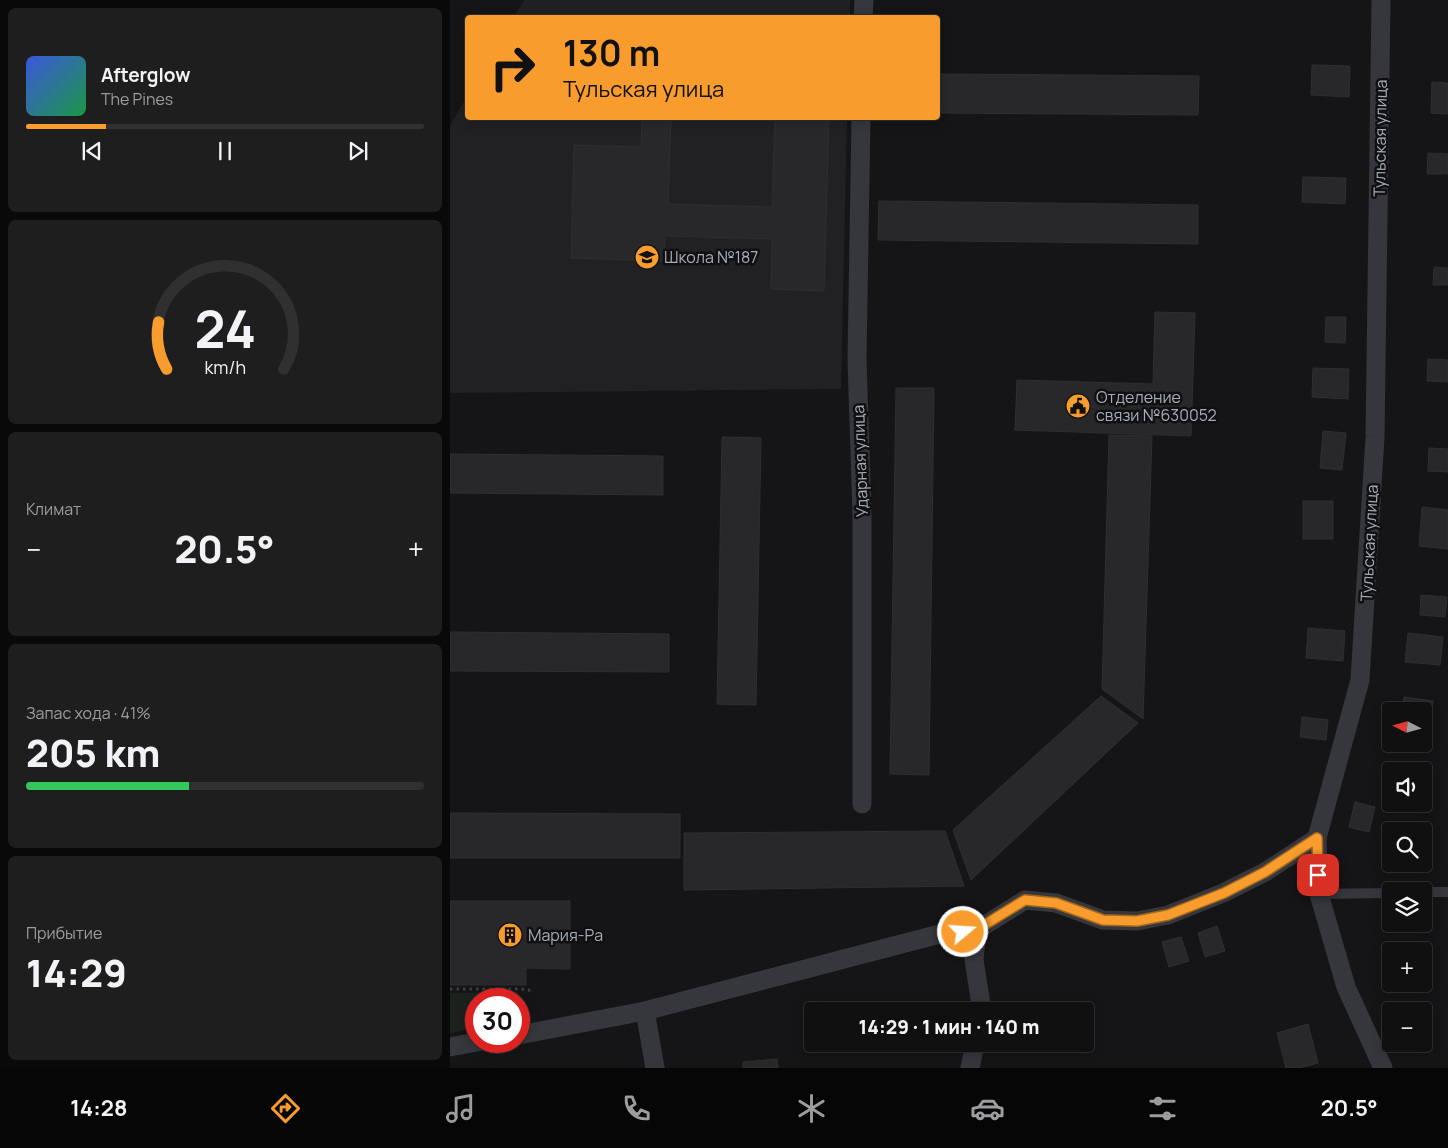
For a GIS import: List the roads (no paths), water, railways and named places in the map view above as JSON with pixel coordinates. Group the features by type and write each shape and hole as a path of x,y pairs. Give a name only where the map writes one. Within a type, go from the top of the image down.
{"street":[{"path":"863,15 864,0"},
{"name":"Тульская улица","path":"1381,0 1375,437 1360,680 1317,838 1319,894 1346,987 1383,1068"},
{"name":"Ударная улица","path":"861,120 856,359 862,516 862,804"},
{"path":"530,1033 645,1011 936,935 976,930 1025,900 1056,903 1103,920 1137,921 1168,915 1224,893 1265,872 1317,838"},
{"path":"976,930 974,960 981,1002"},
{"path":"645,1011 655,1068"},
{"path":"450,1046 465,1044"},
{"path":"970,1068 973,1052"}],"lane":[{"path":"1432,892 1448,892"},
{"path":"1319,894 1382,893"}],"place":[{"name":"Школа №187","path":"647,257"},
{"name":"Отделение связи №630052","path":"1078,406"},
{"name":"Мария-Ра","path":"510,935"}]}
